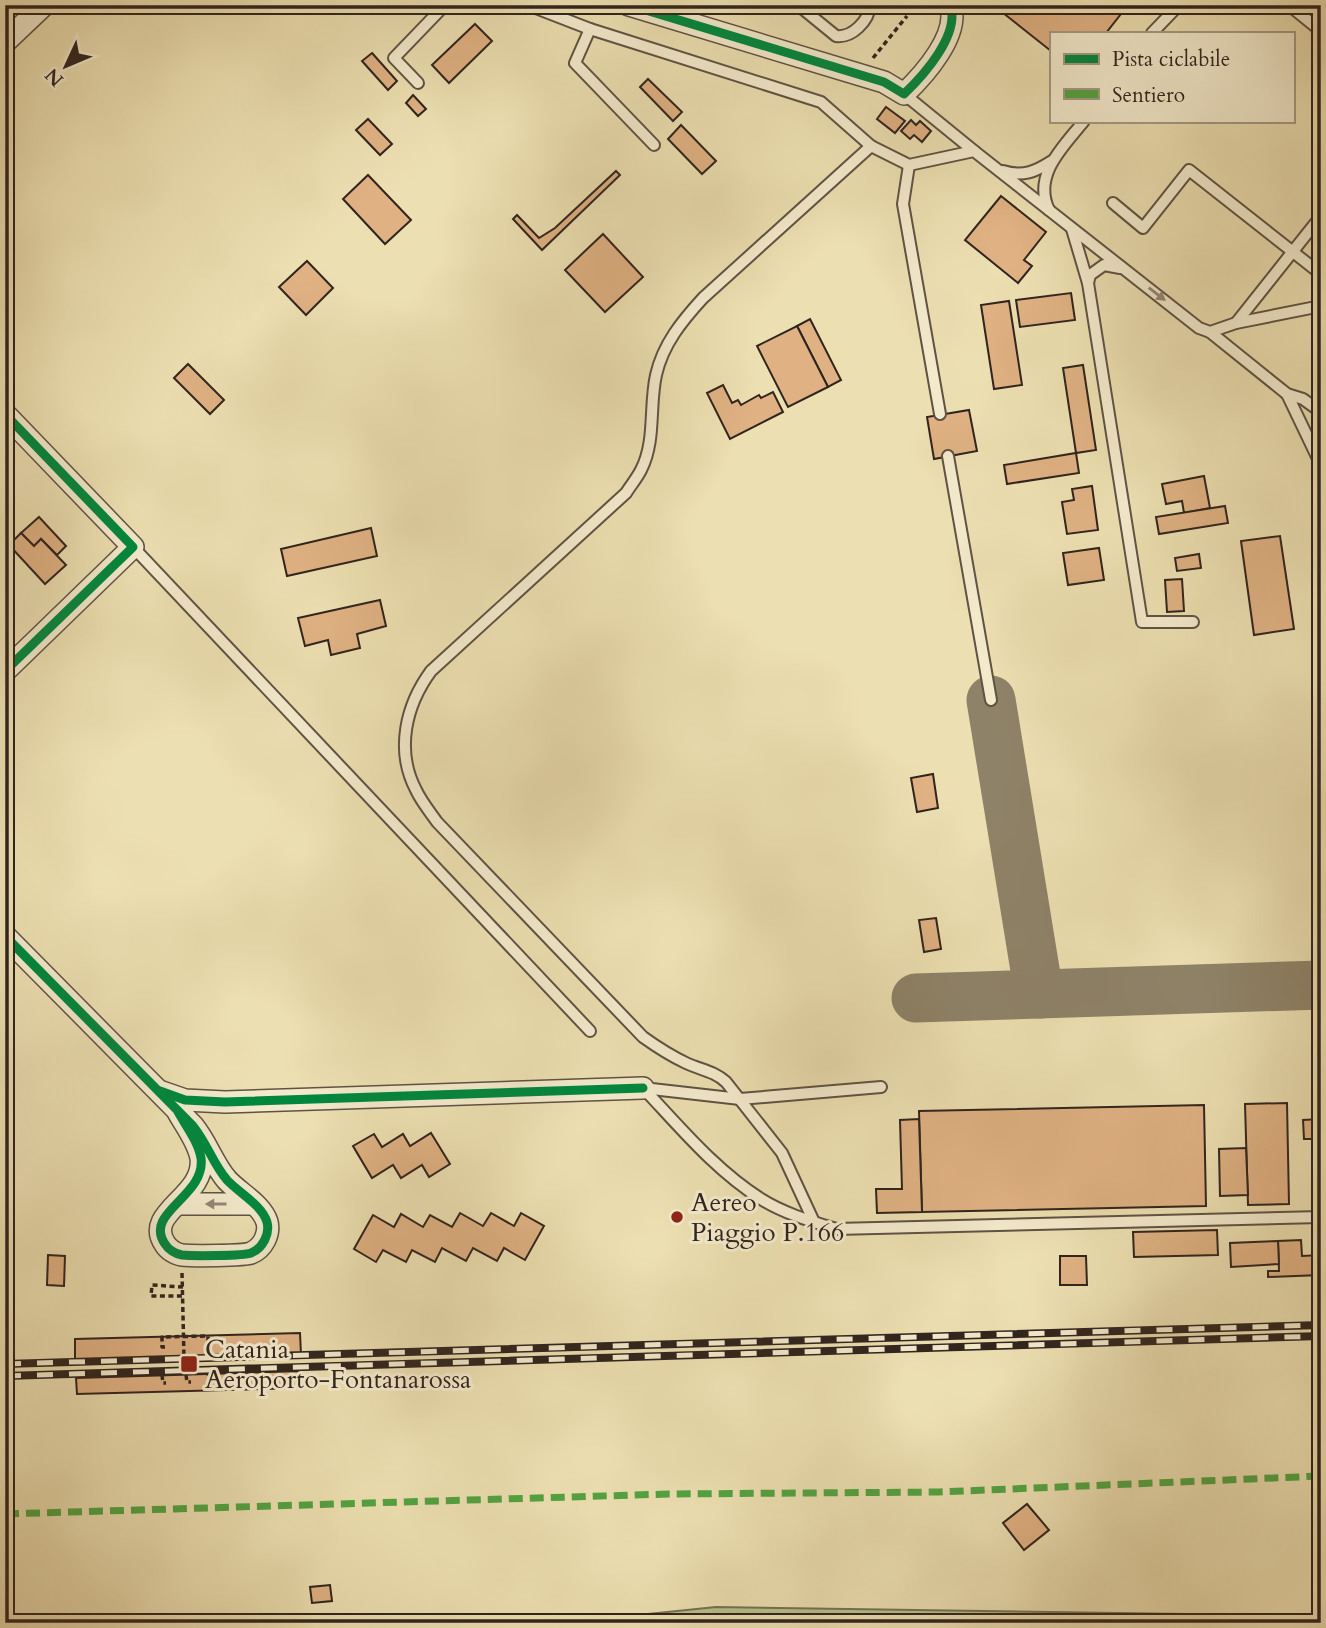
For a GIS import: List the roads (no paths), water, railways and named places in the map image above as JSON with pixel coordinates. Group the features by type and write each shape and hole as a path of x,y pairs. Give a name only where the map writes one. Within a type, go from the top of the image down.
{"street":[{"path":"5,41 44,5"},
{"path":"629,5 648,8 884,82 904,94 923,75 939,52 952,19 950,5"},
{"path":"5,414 133,547 5,671"},
{"path":"5,936 177,1110 204,1139 226,1179 262,1212 267,1224 267,1236 261,1246 251,1253 180,1255 164,1244 161,1235 164,1216 195,1184 200,1172 201,1158 196,1142 177,1110"},
{"path":"157,1090 185,1100 225,1102 643,1088"},
{"path":"178,1204 253,1204"}],"lane":[{"path":"418,83 394,58 445,5"},
{"path":"528,5 590,29 821,102 871,146 909,164 974,151"},
{"path":"798,5 836,36 843,37 848,36 863,22 870,13 870,5"},
{"path":"1153,32 1171,5"},
{"path":"1153,32 1178,5"},
{"path":"1289,5 1321,31"},
{"path":"590,29 575,63 654,145"},
{"path":"904,94 1124,270 1199,328 1210,331 1287,394 1321,465"},
{"path":"1053,214 1045,202 1044,181 1052,161 1083,122"},
{"path":"814,1222 782,1153 716,1073 690,1065 643,1037 437,822 415,789 405,760 406,719 417,690 431,671 626,493 642,470 650,438 656,375 666,344 682,320 871,146"},
{"path":"994,168 1018,176 1035,172 1052,161"},
{"path":"909,164 903,204 940,414"},
{"path":"1113,202 1143,228 1189,170 1321,274"},
{"path":"1236,323 1321,216"},
{"path":"1072,229 1087,283 1142,622 1193,622"},
{"path":"1087,283 1090,275 1104,265 1114,265 1124,270"},
{"path":"1210,331 1321,306"},
{"path":"1287,394 1303,398 1321,412"},
{"path":"948,456 991,700"},
{"path":"133,547 590,1031"},
{"path":"643,1088 740,1099 881,1087"},
{"path":"643,1088 723,1171 762,1199 836,1229 1321,1217"}],"railway":[{"path":"5,1364 1321,1325"},
{"path":"5,1376 1321,1336"}],"place":[{"name":"Aereo Piaggio P.166","path":"677,1217"},
{"name":"Catania Aeroporto-Fontanarossa","path":"189,1364"}]}
